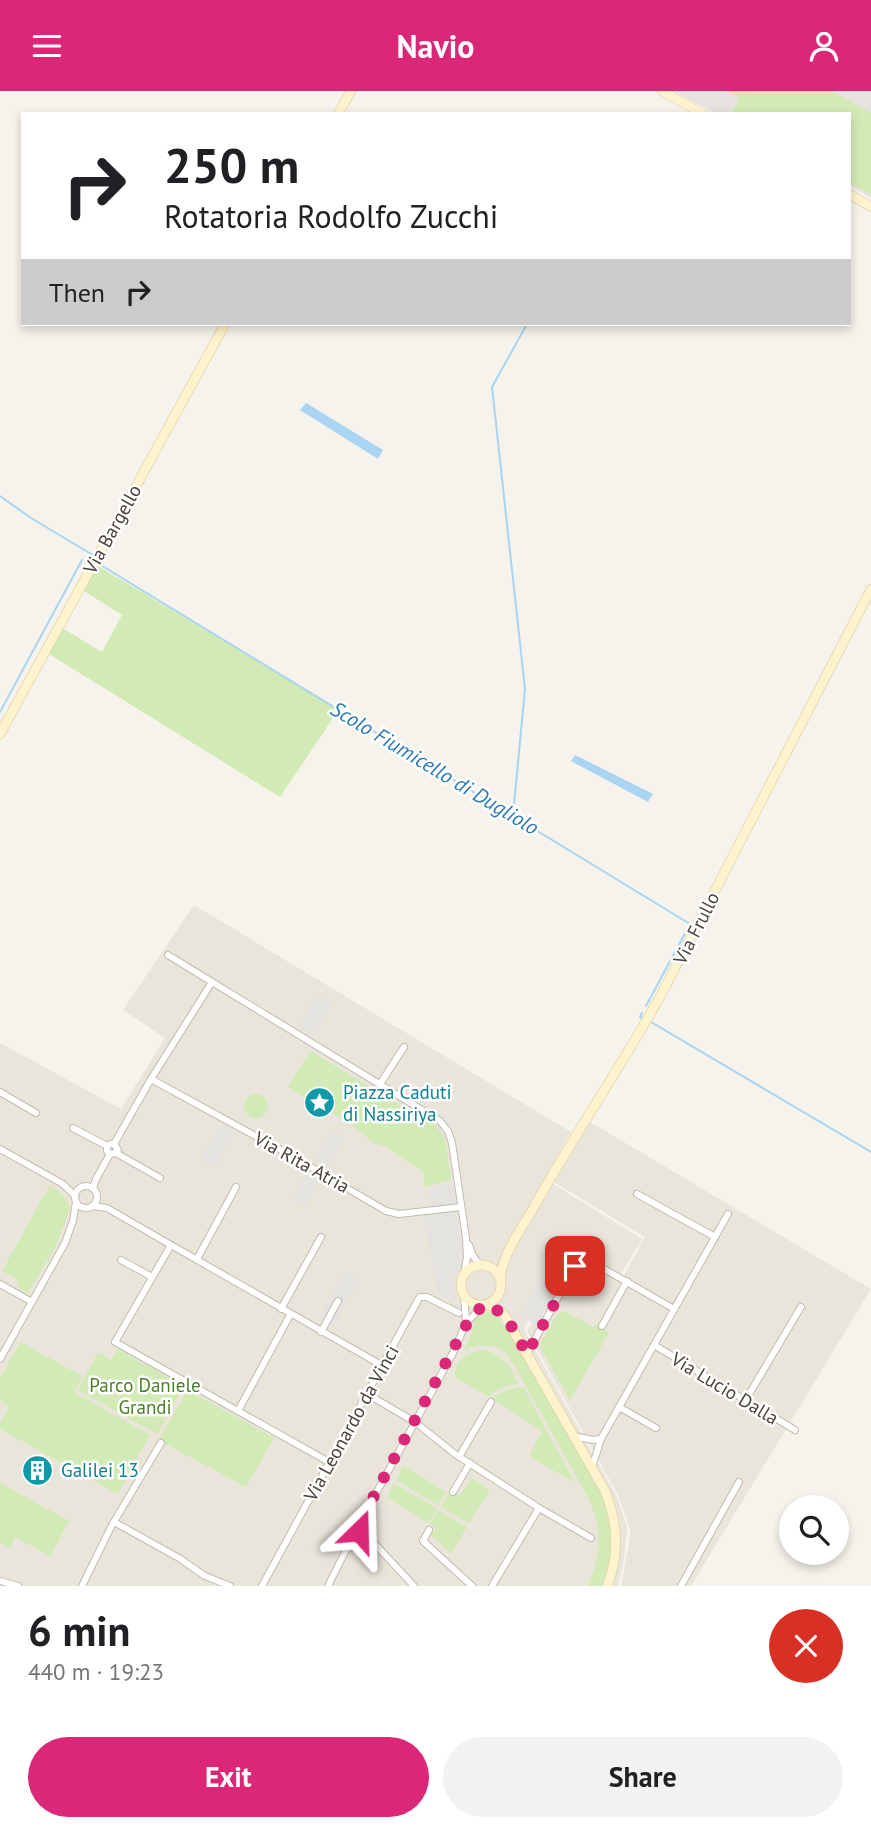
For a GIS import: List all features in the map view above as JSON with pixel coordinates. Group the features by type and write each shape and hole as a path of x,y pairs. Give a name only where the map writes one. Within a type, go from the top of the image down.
{"street":[{"path":"339,112 351,91"},
{"path":"662,91 699,112"},
{"path":"851,195 871,207"},
{"name":"Via Bargello","path":"0,734 224,326"},
{"name":"Via Frullo","path":"500,1279 505,1258 661,995 871,589"},
{"path":"168,955 440,1121 448,1131 452,1143 466,1238 467,1257 461,1286 466,1323"},
{"path":"0,1359 65,1243 73,1221 76,1192 89,1189 96,1179 151,1079 212,982"},
{"path":"380,1084 404,1047"},
{"name":"Via Rita Atria","path":"151,1079 386,1211 398,1214 461,1207"},
{"path":"0,1092 36,1113"},
{"path":"73,1128 160,1178"},
{"path":"0,1149 63,1184 89,1189 107,1208 383,1366"},
{"path":"63,1184 81,1207 107,1208"},
{"path":"197,1259 236,1187"},
{"path":"73,1221 96,1202 89,1189"},
{"path":"637,1194 715,1237"},
{"path":"592,1468 598,1441 620,1407 728,1214"},
{"path":"281,1309 321,1237"},
{"path":"466,1238 473,1256 497,1273 505,1316"},
{"path":"171,1245 115,1342 329,1462"},
{"path":"464,1274 470,1268 505,1258"},
{"path":"121,1260 152,1277"},
{"path":"527,1354 578,1262 592,1262 674,1309"},
{"path":"602,1326 627,1281"},
{"path":"0,1284 32,1302"},
{"path":"328,1586 365,1512 453,1353 466,1323 496,1298 500,1291"},
{"path":"464,1296 471,1302 486,1304 505,1316 605,1491 615,1523 617,1551 607,1586"},
{"name":"Via Leonardo da Vinci","path":"262,1586 420,1297 427,1297 458,1313"},
{"path":"321,1332 338,1301"},
{"path":"745,1401 801,1307"},
{"path":"238,1411 290,1315"},
{"name":"Via Lucio Dalla","path":"654,1345 795,1430"},
{"path":"367,1394 415,1422 459,1457 590,1538"},
{"path":"459,1457 491,1402"},
{"path":"620,1407 656,1428"},
{"path":"573,1436 598,1441"},
{"path":"582,1451 587,1443 598,1441"},
{"path":"82,1586 114,1522 161,1443"},
{"path":"453,1492 470,1463"},
{"path":"681,1586 739,1482"},
{"path":"492,1586 539,1508"},
{"path":"365,1512 369,1540"},
{"path":"114,1522 179,1557 205,1576 230,1586"},
{"path":"429,1530 423,1541 472,1586"},
{"path":"355,1531 362,1532 414,1586"},
{"path":"346,1551 369,1540"},
{"path":"0,1581 18,1586"}],"shaded area":[{"path":"674,91 871,91 871,198 851,186 851,112 712,112"},
{"path":"194,905 571,1132 545,1179 642,1239 621,1274 572,1248 552,1280 559,1286 576,1253 623,1277 645,1237 554,1182 590,1122 871,1289 691,1586 621,1586 631,1532 618,1495 527,1331 534,1319 547,1315 561,1299 560,1294 546,1313 534,1307 524,1330 617,1497 627,1528 618,1586 0,1586 0,1043 121,1109 165,1038 123,1010"},
{"path":"317,994 333,1003 313,1036 298,1027"},
{"path":"221,1124 234,1132 215,1167 201,1159"},
{"path":"332,1130 345,1138 328,1168 314,1160"},
{"path":"306,1174 319,1181 306,1207 292,1200"},
{"path":"453,1183 463,1256 460,1269 453,1273 456,1298 453,1301 440,1295 437,1286 423,1210 432,1207 429,1187"},
{"path":"345,1270 360,1280 333,1327 319,1319"},
{"path":"540,1280 557,1290 536,1325 519,1316"}],"green space":[{"path":"728,91 832,91 871,113 871,195 851,183 851,112 732,112 740,98"},
{"path":"98,566 339,709 280,797 49,654 62,628 102,652 122,615 84,591"},
{"path":"310,1051 436,1126 445,1139 451,1179 425,1187 423,1172 388,1148 374,1143 350,1123 288,1087"},
{"path":"256,1094 265,1097 268,1106 265,1115 256,1118 247,1115 244,1106 247,1097"},
{"path":"50,1185 64,1195 70,1209 55,1248 28,1293 16,1286 19,1281 2,1271"},
{"path":"484,1312 494,1314 504,1328 506,1327 599,1490 610,1517 612,1553 603,1586 588,1586 599,1543 594,1511 514,1365 503,1351 494,1347 478,1346 464,1350 475,1318"},
{"path":"561,1312 566,1312 593,1327 596,1325 609,1333 570,1400 539,1345"},
{"path":"20,1342 82,1376 74,1392 150,1435 118,1494 0,1429 9,1406 0,1400 0,1379"},
{"name":"Parco Daniele Grandi","path":"117,1349 184,1386 157,1434 78,1390 98,1352 111,1360"},
{"path":"485,1350 502,1359 519,1384 499,1389 489,1397 455,1377 457,1365 463,1357"},
{"path":"523,1387 575,1483 529,1456 542,1431 491,1398"},
{"path":"187,1390 274,1438 246,1487 164,1443 160,1438"},
{"path":"403,1465 446,1492 438,1505 396,1480"},
{"path":"471,1478 490,1489 469,1523 441,1507 449,1494 461,1495"},
{"path":"0,1483 69,1521 50,1556 15,1537 10,1548 0,1543"},
{"path":"394,1483 437,1509 428,1523 387,1497"},
{"path":"439,1511 467,1527 451,1553 431,1535 436,1528 430,1524"}],"water":[{"path":"306,403 383,450 378,459 300,410"},
{"path":"575,755 653,794 648,802 571,761"}],"waterway":[{"path":"513,815 525,689 492,387 526,326"},
{"name":"Scolo Fiumicello di Dugliolo","path":"0,496 91,554"},
{"path":"0,712 82,560"},
{"name":"Scolo Fiumicello di Dugliolo","path":"99,564 690,924 646,1006"},
{"name":"Scolo Fiumicello di Dugliolo","path":"642,1013 642,1018"},
{"name":"Scolo Fiumicello di Dugliolo","path":"651,1022 871,1152"}],"place":[{"name":"Piazza Caduti di Nassiriya","path":"320,1103"},
{"name":"Galilei 13","path":"38,1470"}],"route":[{"path":"359,1531 355,1531 471,1316 488,1304 500,1311 527,1354 575,1266"}]}
